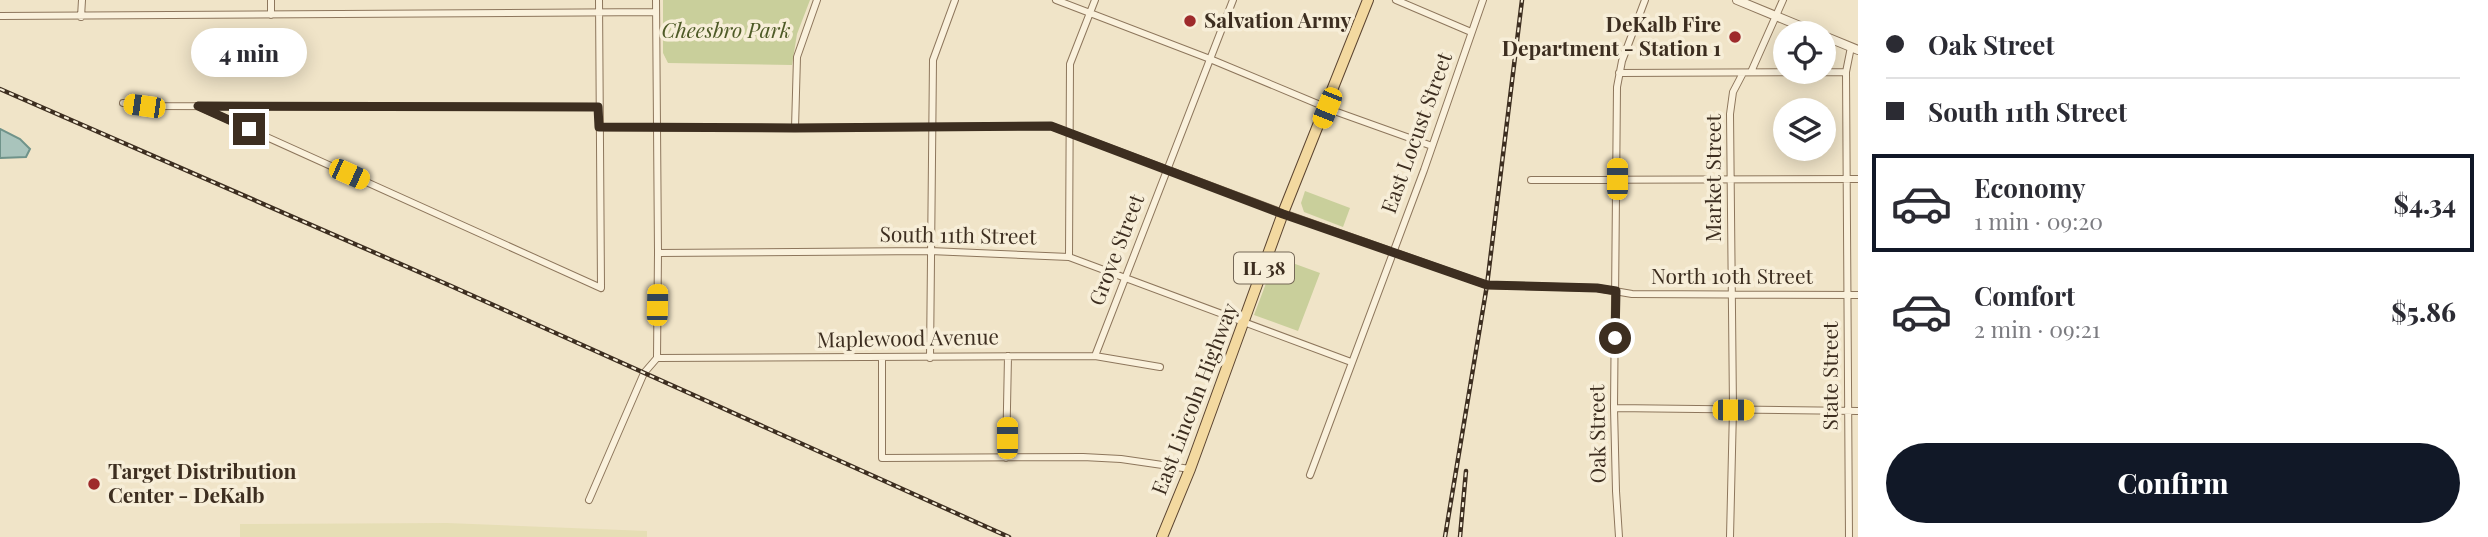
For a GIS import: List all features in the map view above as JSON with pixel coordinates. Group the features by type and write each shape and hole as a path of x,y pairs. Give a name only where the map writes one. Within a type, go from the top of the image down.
{"main road":[{"name":"East Lincoln Highway","path":"1162,537 1190,469 1283,214 1368,0"}],"street":[{"path":"82,0 82,17"},
{"path":"271,0 271,15"},
{"path":"198,106 601,288 598,0"},
{"path":"589,500 644,373 657,358 656,0"},
{"path":"795,128 797,57 817,0"},
{"path":"930,358 934,54 955,0"},
{"path":"1056,0 1210,59 1327,108 1432,146"},
{"path":"1069,257 1070,64 1095,0"},
{"name":"Grove Street","path":"1095,356 1233,0"},
{"path":"1396,0 1471,32"},
{"name":"East Locust Street","path":"1310,475 1483,0"},
{"name":"Oak Street","path":"1619,537 1614,408 1617,87 1619,72 1645,0"},
{"path":"1737,0 1789,21"},
{"path":"1751,72 1783,0"},
{"path":"0,16 656,12"},
{"path":"1836,41 1854,48"},
{"name":"State Street","path":"1849,537 1846,72 1854,48"},
{"path":"1619,72 1846,72"},
{"name":"Market Street","path":"1730,537 1733,410 1730,180 1732,100 1742,73"},
{"path":"123,103 144,106 598,107"},
{"name":"North 10th Street","path":"599,127 1051,126 1283,214 1487,285 1597,288 1632,294 1858,295"},
{"path":"1531,180 1858,179"},
{"name":"South 11th Street","path":"658,253 930,251 1069,257 1351,362"},
{"path":"1006,458 1008,356"},
{"name":"Maplewood Avenue","path":"657,358 1095,356 1160,368"},
{"path":"882,358 882,458 1083,457 1121,459 1190,469"},
{"path":"1614,408 1858,411"}],"shaded area":[{"path":"447,523 647,531 647,537 240,537 240,524"}],"green space":[{"name":"Cheesbro Park","path":"663,0 810,0 797,34 792,65 668,63 663,53"},
{"path":"1305,191 1350,208 1343,227 1304,212 1301,203"},
{"path":"1276,257 1320,273 1298,331 1254,315"}],"water":[{"path":"0,129 20,139 30,149 26,157 0,158"}],"railway":[{"path":"1445,537 1487,285 1522,0"},
{"path":"0,89 451,286 1009,537"},
{"path":"1460,537 1466,471"}],"place":[{"name":"Salvation Army","path":"1190,21"},
{"name":"DeKalb Fire Department - Station 1","path":"1735,37"},
{"name":"Target Distribution Center - DeKalb","path":"94,484"}],"route":[{"path":"249,129 198,106 598,107 599,127 1051,126 1283,214 1487,285 1597,288 1616,291 1615,338"}]}
